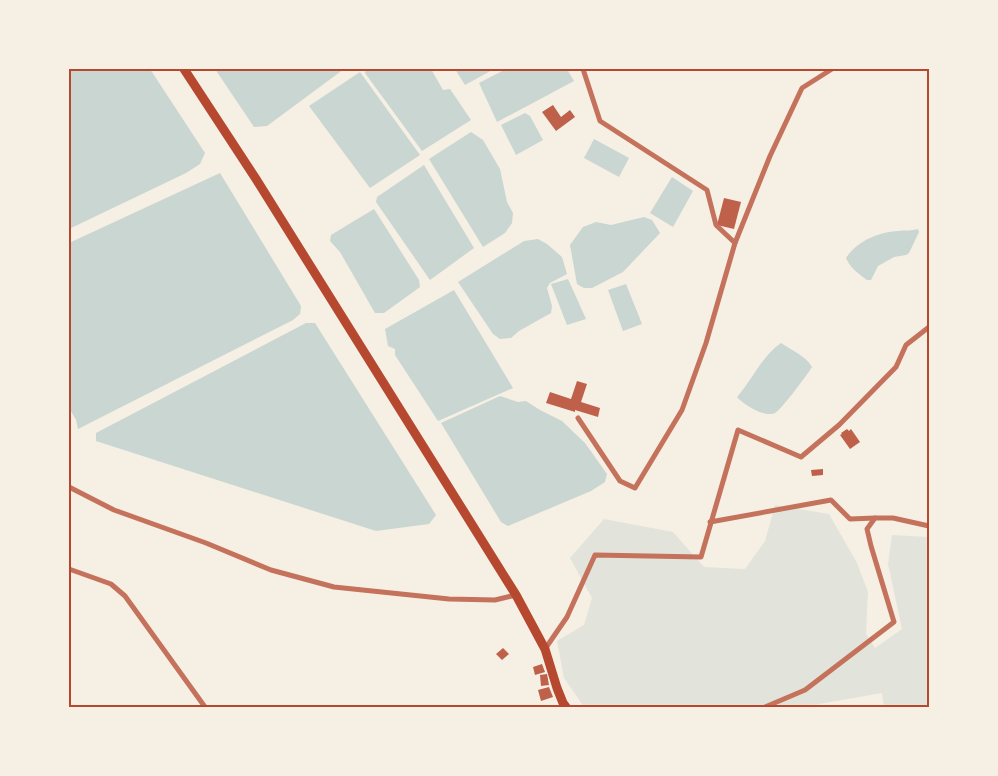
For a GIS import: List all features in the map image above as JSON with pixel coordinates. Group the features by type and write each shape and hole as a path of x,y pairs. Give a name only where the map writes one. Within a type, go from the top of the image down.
{"main road":[{"path":"184,69 256,179 516,595 545,649 557,688 566,707"}],"street":[{"path":"583,69 600,121 707,190 716,225 735,242"},
{"path":"578,418 620,481 635,488 682,410 706,343 735,242 770,156 802,88 832,69"},
{"path":"545,649 567,617 595,555 701,556 738,430 801,456 839,425 896,367 906,344 929,327"},
{"path":"69,487 114,510 271,570 334,587 449,599 494,600 516,595"},
{"path":"710,522 831,500 850,518 893,518 929,526"},
{"path":"765,707 806,690 894,622 867,529 875,518"},
{"path":"69,569 111,584 125,596 205,707"}],"shaded area":[{"path":"69,69 150,69 205,153 200,164 186,173 69,229"},
{"path":"215,69 344,69 267,126 254,127"},
{"path":"366,69 431,69 443,90 450,89 471,120 422,151 365,73"},
{"path":"455,69 494,69 465,85"},
{"path":"506,69 567,69 574,81 497,122 479,83"},
{"path":"360,72 420,155 370,188 309,106"},
{"path":"525,113 530,116 543,140 516,155 501,125"},
{"path":"471,132 483,140 500,169 507,202 513,213 512,223 505,233 483,247 429,159"},
{"path":"594,139 629,158 619,177 584,158"},
{"path":"424,165 474,248 430,280 376,202 377,197"},
{"path":"220,173 301,306 300,314 293,320 78,429 76,420 69,408 69,243"},
{"path":"672,177 693,191 673,227 650,213"},
{"path":"374,209 419,280 420,287 384,313 375,313 340,252 330,241 331,235"},
{"path":"644,217 652,220 660,233 623,272 592,288 584,288 577,284 570,245 583,227 596,222 611,225"},
{"path":"918,229 919,232 909,253 894,257 878,266 871,280 867,280 855,270 846,258 856,247 869,238 891,232"},
{"path":"538,239 562,257 567,274 550,283 547,288 552,306 551,313 519,331 511,338 500,339 493,334 458,282 524,241"},
{"path":"568,279 586,319 567,325 551,284"},
{"path":"626,284 642,324 623,331 608,290"},
{"path":"454,290 513,388 438,421 395,355 395,349 388,346 385,329"},
{"path":"306,323 315,323 436,515 429,524 376,531 96,441 96,433"},
{"path":"781,343 802,356 812,367 778,410 775,413 766,414 749,407 737,397 763,361"},
{"path":"500,396 518,402 526,401 562,421 585,443 607,474 605,482 591,491 508,526 501,522 441,423"},
{"path":"775,505 829,514 857,563 868,592 866,634 875,648 902,629 888,564 892,535 929,537 929,707 884,707 882,693 802,707 584,707 564,678 557,641 584,625 592,598 570,558 604,519 673,532 704,567 745,569 765,541"}],"building":[{"path":"553,105 561,117 570,110 575,117 556,131 542,112"},
{"path":"724,198 741,202 734,229 717,225"},
{"path":"577,381 587,384 581,402 600,408 598,417 546,403 550,392 571,399"},
{"path":"847,429 849,431 851,429 860,442 850,449 840,435"},
{"path":"823,469 823,475 812,476 811,470"},
{"path":"503,648 509,654 502,660 496,654"},
{"path":"542,664 545,672 535,675 533,667"},
{"path":"547,674 549,685 541,686 540,675"},
{"path":"549,687 553,697 541,701 538,690"}]}
